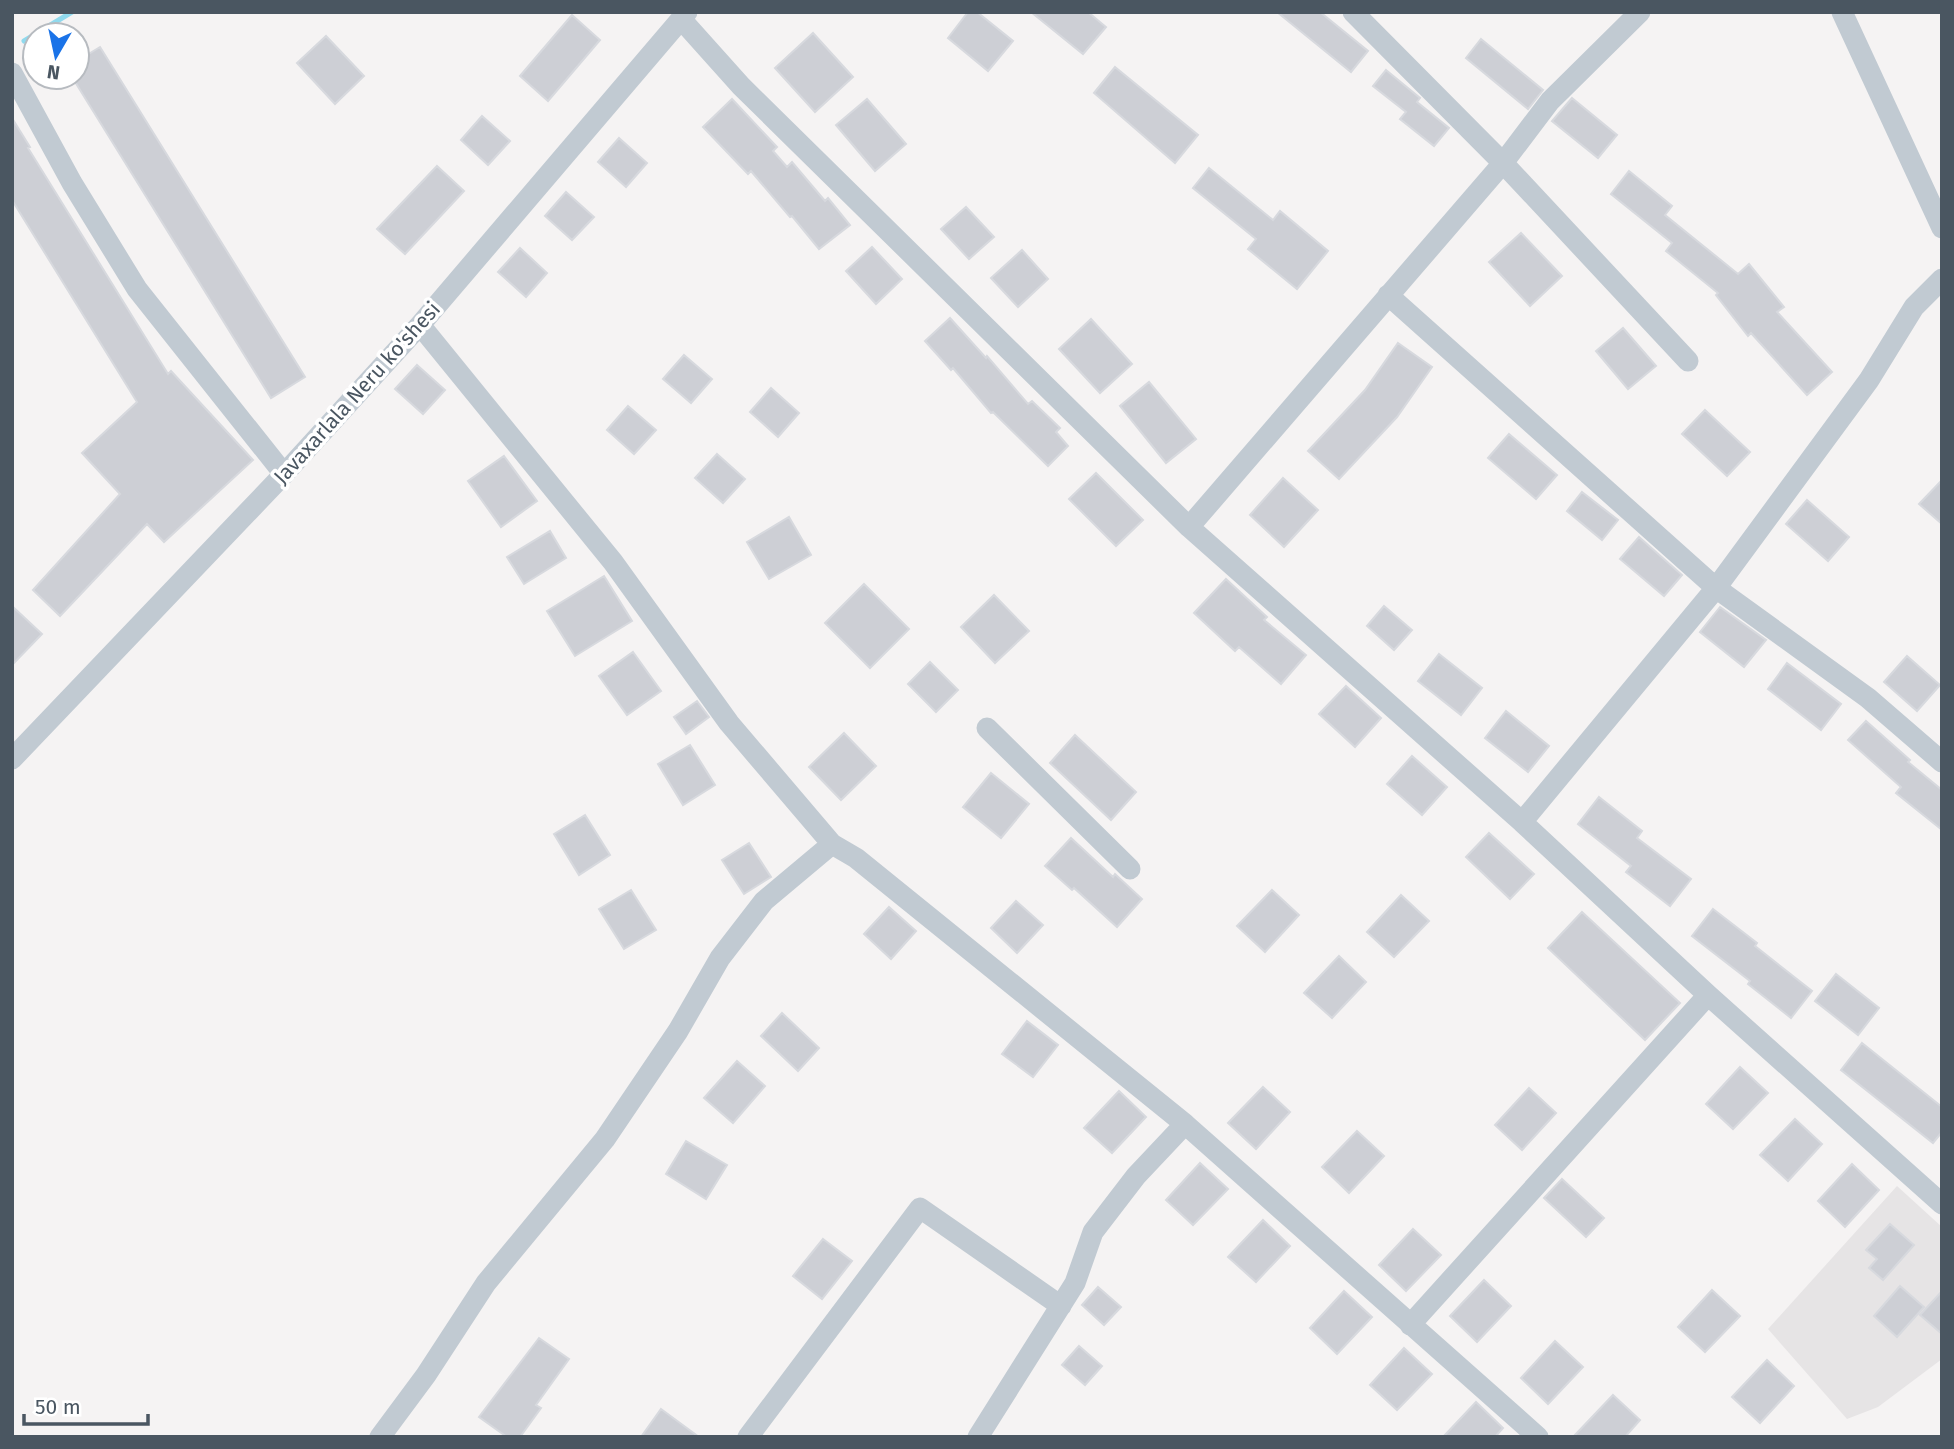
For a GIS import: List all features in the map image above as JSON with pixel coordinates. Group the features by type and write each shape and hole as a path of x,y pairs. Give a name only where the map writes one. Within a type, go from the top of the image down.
{"street":[{"path":"1353,12 1503,163 1688,360"},
{"path":"1189,527 1503,163 1550,101 1640,12"},
{"path":"1842,12 1942,228"},
{"path":"684,16 741,86 1189,527 1522,822 1708,995 1942,1204"},
{"name":"Javaxarlala Neru ko'shesi","path":"12,759 284,474 419,325 684,16"},
{"path":"12,73 72,183 137,289 284,474"},
{"path":"1522,822 1716,588 1869,380 1914,307 1942,279"},
{"path":"1388,295 1716,588 1868,698 1942,762"},
{"path":"419,325 613,562 729,723 832,844 856,858 1185,1124 1538,1437"},
{"path":"986,728 1130,869"},
{"path":"380,1437 426,1375 486,1283 605,1139 678,1031 720,958 764,901 832,844"},
{"path":"1410,1325 1708,995"},
{"path":"978,1437 1075,1283 1093,1231 1136,1176 1185,1124"},
{"path":"748,1437 920,1208 1061,1306"}],"shaded area":[{"path":"1897,1186 1942,1227 1942,1359 1878,1407 1847,1419 1768,1329"}],"building":[{"path":"968,12 977,12 1013,41 988,71 948,38"},
{"path":"1031,12 1088,12 1106,27 1083,54"},
{"path":"1277,12 1320,12 1368,51 1351,72"},
{"path":"572,15 600,40 548,101 520,76"},
{"path":"813,33 853,77 815,112 775,68"},
{"path":"326,36 364,76 335,104 297,63"},
{"path":"1481,39 1543,90 1528,109 1466,58"},
{"path":"100,47 305,377 271,398 81,91 91,91 91,52"},
{"path":"1115,67 1198,135 1175,163 1094,93"},
{"path":"1386,70 1420,98 1417,102 1449,128 1434,146 1400,119 1406,112 1373,86"},
{"path":"1572,98 1617,135 1598,158 1552,121"},
{"path":"732,99 777,147 773,151 787,167 792,162 825,201 828,198 850,225 819,249 751,171 748,174 703,127"},
{"path":"867,99 906,144 875,171 836,125"},
{"path":"482,116 510,141 488,165 461,140"},
{"path":"12,118 168,374 171,371 253,460 164,542 147,524 60,616 33,590 120,494 82,453 137,402 12,200"},
{"path":"619,138 647,163 626,187 598,162"},
{"path":"437,166 464,191 405,254 377,229"},
{"path":"1209,168 1273,220 1280,211 1328,251 1297,289 1248,249 1256,239 1193,188"},
{"path":"1629,171 1672,206 1665,215 1738,274 1749,264 1784,307 1777,312 1832,372 1807,395 1751,333 1748,336 1716,295 1718,293 1666,251 1672,243 1611,194"},
{"path":"566,192 594,217 572,240 545,216"},
{"path":"966,207 994,237 969,259 941,229"},
{"path":"1521,233 1562,276 1530,306 1489,262"},
{"path":"872,247 902,279 876,304 846,271"},
{"path":"520,248 547,273 526,297 498,272"},
{"path":"1022,250 1048,279 1018,307 991,278"},
{"path":"950,318 1028,404 1032,401 1060,428 1056,432 1068,446 1048,466 991,413 953,368 951,370 925,341"},
{"path":"1091,319 1132,364 1100,393 1059,349"},
{"path":"1623,328 1656,366 1628,389 1596,351"},
{"path":"1398,343 1432,367 1397,417 1339,479 1308,451 1365,390"},
{"path":"684,355 712,379 691,403 663,379"},
{"path":"417,365 445,390 423,414 395,389"},
{"path":"1149,382 1196,439 1166,463 1120,406"},
{"path":"771,388 799,413 778,437 750,412"},
{"path":"628,406 656,430 634,454 607,430"},
{"path":"1705,410 1750,452 1727,476 1682,434"},
{"path":"1509,434 1557,475 1536,499 1488,458"},
{"path":"717,454 745,479 723,503 695,478"},
{"path":"504,456 537,501 501,527 468,481"},
{"path":"1096,473 1143,520 1116,546 1069,499"},
{"path":"1283,478 1318,510 1284,547 1250,515"},
{"path":"1942,480 1942,524 1919,504"},
{"path":"1582,492 1618,520 1602,540 1567,511"},
{"path":"1807,500 1849,537 1828,561 1786,524"},
{"path":"789,517 811,555 769,579 747,542"},
{"path":"550,531 566,558 524,584 507,557"},
{"path":"1639,537 1682,575 1664,596 1620,559"},
{"path":"604,576 632,621 575,656 547,611"},
{"path":"1226,579 1267,617 1264,620 1306,655 1281,684 1239,647 1235,651 1194,613"},
{"path":"864,584 909,629 870,668 825,623"},
{"path":"994,595 1029,631 995,663 961,627"},
{"path":"12,606 42,634 12,665"},
{"path":"1384,606 1412,630 1394,650 1367,626"},
{"path":"1720,607 1766,640 1744,667 1700,632"},
{"path":"633,652 661,691 627,715 599,676"},
{"path":"1439,654 1482,688 1461,715 1418,681"},
{"path":"1907,656 1940,685 1917,711 1884,682"},
{"path":"930,662 958,690 936,712 908,684"},
{"path":"1787,663 1841,704 1821,730 1768,689"},
{"path":"1346,686 1381,718 1355,747 1319,714"},
{"path":"697,701 709,717 686,734 674,717"},
{"path":"1506,711 1549,746 1528,772 1485,738"},
{"path":"1866,721 1910,760 1908,762 1942,790 1942,830 1896,793 1901,787 1848,740"},
{"path":"844,733 876,766 841,800 809,767"},
{"path":"1075,735 1136,792 1111,820 1050,763"},
{"path":"690,745 715,785 683,805 658,764"},
{"path":"1412,756 1447,787 1422,815 1387,784"},
{"path":"991,773 1029,804 1001,838 963,807"},
{"path":"1599,797 1642,831 1637,838 1691,879 1670,906 1626,872 1631,866 1578,824"},
{"path":"585,815 610,855 579,875 554,834"},
{"path":"1489,833 1534,874 1510,899 1466,857"},
{"path":"1071,838 1113,877 1115,874 1142,899 1117,927 1045,866"},
{"path":"749,843 771,877 744,894 722,860"},
{"path":"631,890 656,930 624,949 599,909"},
{"path":"1272,890 1299,915 1265,952 1237,926"},
{"path":"1401,895 1429,921 1394,957 1367,932"},
{"path":"1016,901 1043,925 1017,953 991,928"},
{"path":"889,907 916,931 891,959 864,934"},
{"path":"1713,909 1812,991 1791,1018 1748,984 1750,981 1692,936"},
{"path":"1582,912 1680,1003 1645,1040 1548,948"},
{"path":"1339,956 1366,982 1332,1018 1304,993"},
{"path":"1836,974 1879,1008 1858,1035 1815,1001"},
{"path":"782,1013 819,1048 798,1071 761,1036"},
{"path":"1027,1021 1058,1045 1033,1077 1002,1054"},
{"path":"1862,1043 1942,1107 1942,1132 1933,1143 1841,1070"},
{"path":"737,1061 765,1086 733,1123 704,1098"},
{"path":"1740,1067 1768,1093 1733,1129 1706,1104"},
{"path":"1263,1087 1290,1112 1256,1149 1228,1123"},
{"path":"1529,1088 1556,1113 1522,1150 1495,1125"},
{"path":"1119,1091 1146,1117 1112,1153 1084,1128"},
{"path":"1795,1119 1822,1144 1788,1181 1760,1155"},
{"path":"1357,1131 1384,1156 1349,1193 1322,1167"},
{"path":"686,1141 727,1165 706,1199 666,1174"},
{"path":"1200,1163 1228,1189 1193,1225 1166,1200"},
{"path":"1852,1164 1879,1190 1845,1227 1818,1201"},
{"path":"1562,1179 1604,1218 1586,1237 1544,1198"},
{"path":"1263,1220 1290,1246 1256,1282 1228,1257"},
{"path":"1890,1224 1914,1245 1883,1280 1869,1268 1877,1259 1866,1250"},
{"path":"1413,1229 1441,1255 1406,1291 1379,1265"},
{"path":"823,1239 852,1261 822,1299 793,1276"},
{"path":"1484,1280 1511,1306 1477,1342 1450,1316"},
{"path":"1900,1286 1924,1307 1897,1337 1874,1316"},
{"path":"1098,1287 1121,1307 1104,1325 1082,1305"},
{"path":"1712,1290 1740,1316 1705,1352 1678,1327"},
{"path":"1344,1291 1372,1317 1337,1354 1310,1328"},
{"path":"1942,1291 1942,1334 1920,1315"},
{"path":"539,1338 569,1359 536,1405 541,1408 520,1437 507,1437 479,1417"},
{"path":"1555,1341 1583,1367 1548,1404 1521,1378"},
{"path":"1079,1346 1102,1366 1085,1385 1062,1365"},
{"path":"1404,1348 1432,1374 1397,1410 1370,1385"},
{"path":"1767,1360 1794,1386 1760,1423 1732,1397"},
{"path":"1613,1395 1640,1420 1625,1437 1573,1437"},
{"path":"1476,1402 1503,1428 1495,1437 1443,1437"},
{"path":"661,1409 699,1437 641,1437"}],"waterway":[{"path":"57,21 72,12"}]}
